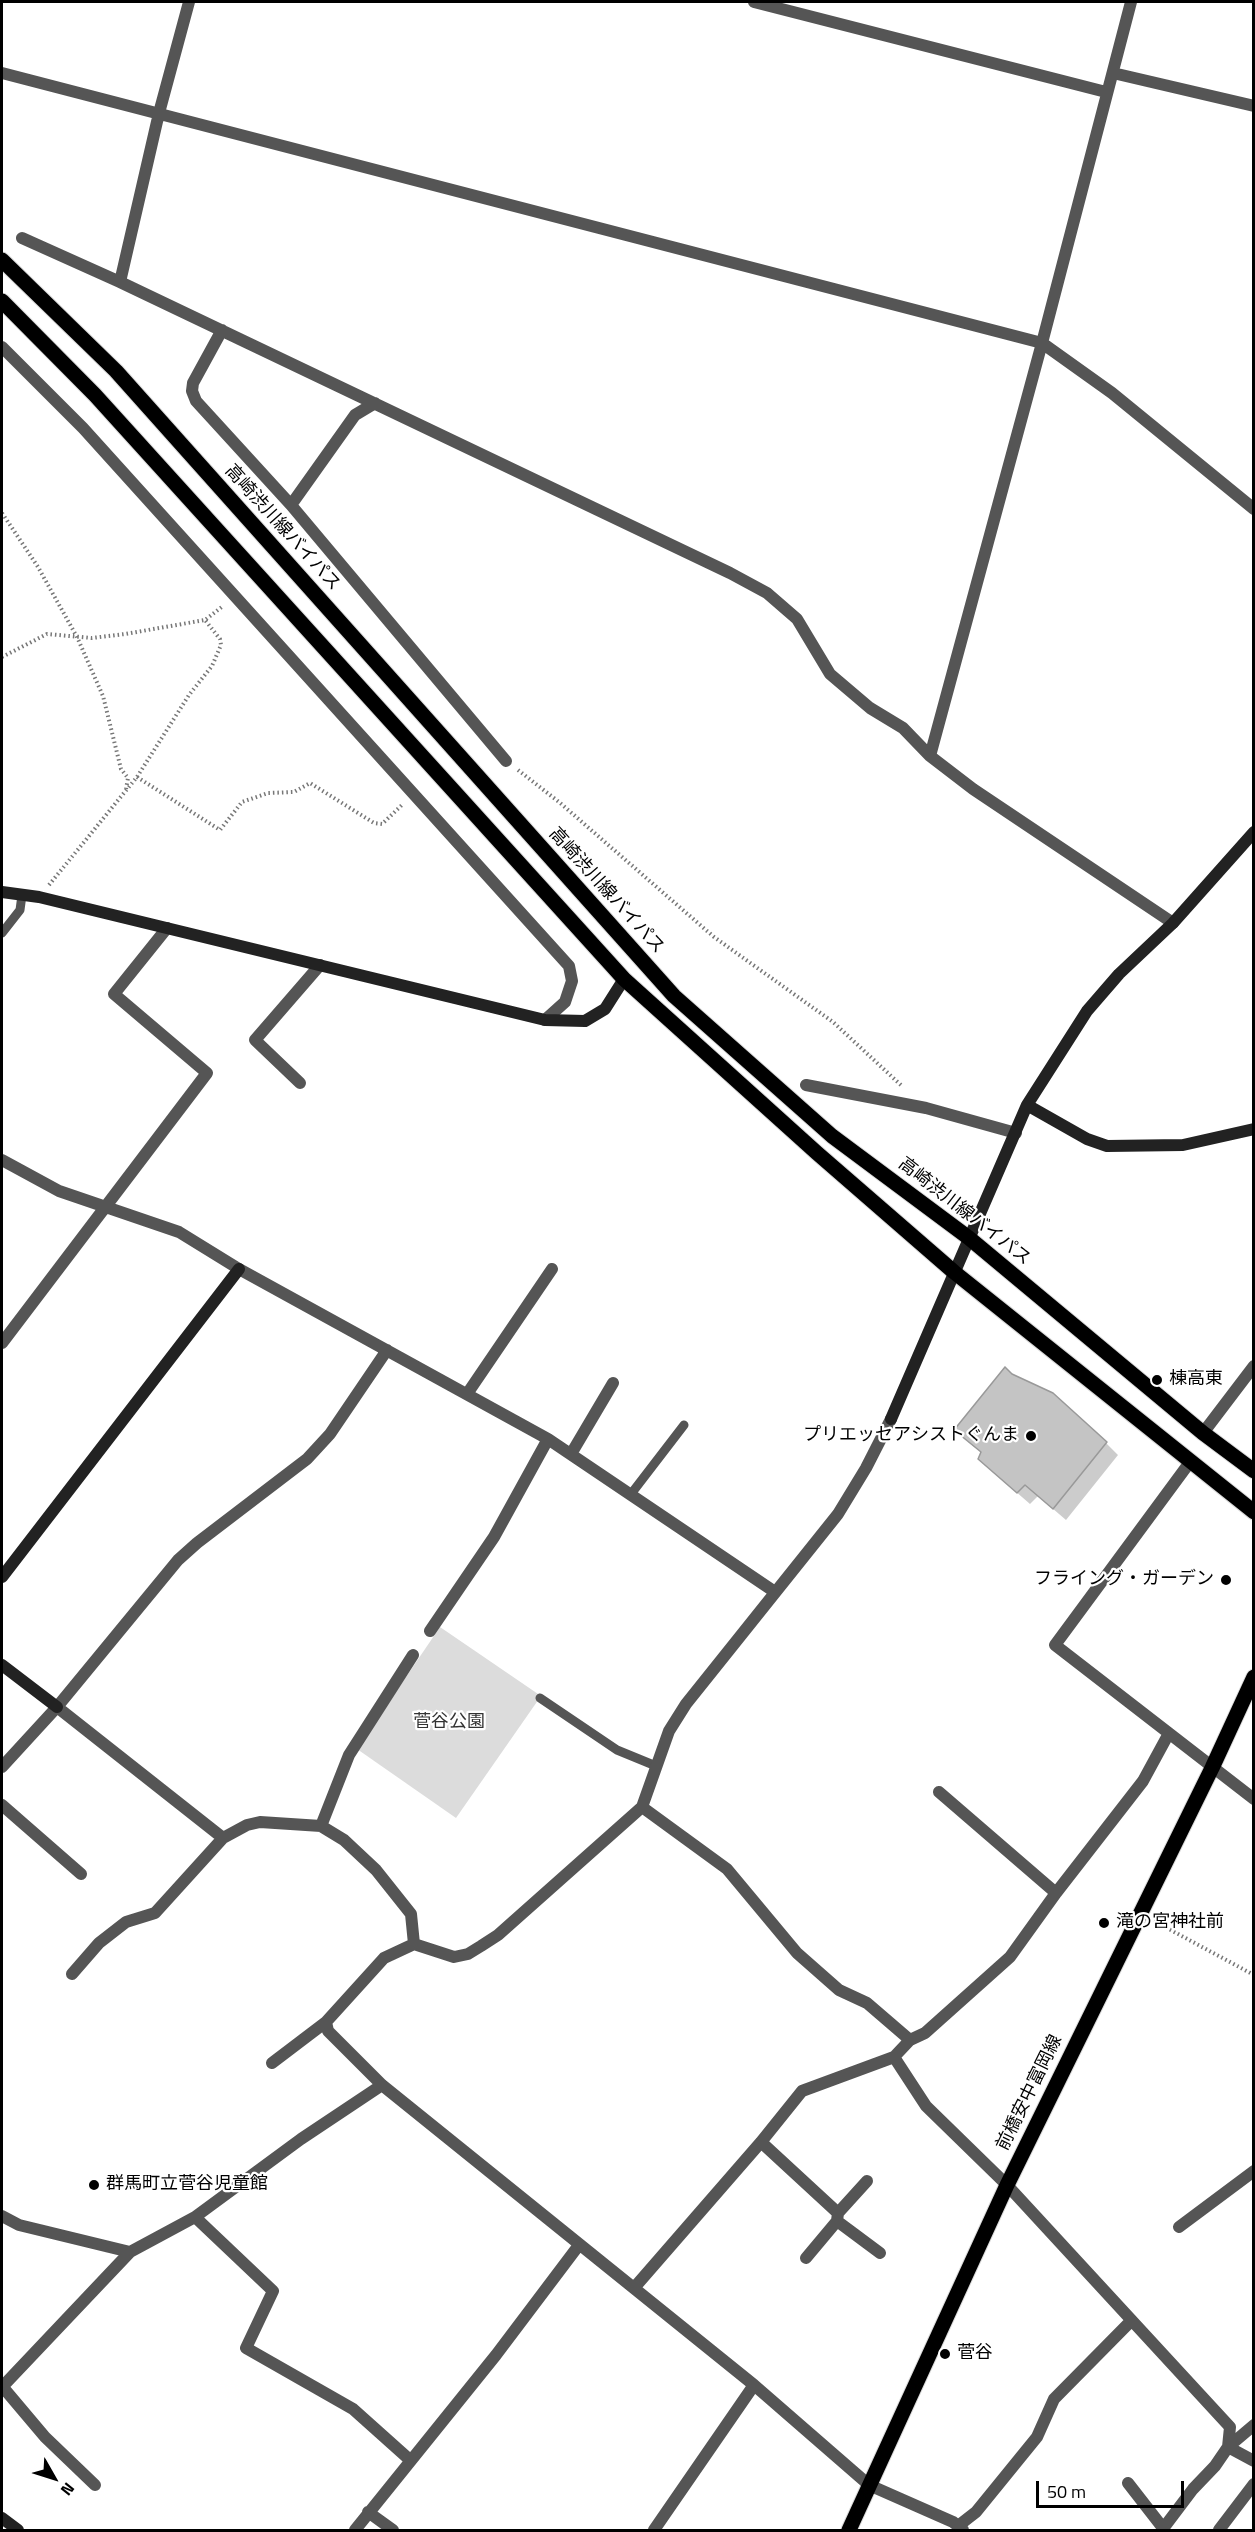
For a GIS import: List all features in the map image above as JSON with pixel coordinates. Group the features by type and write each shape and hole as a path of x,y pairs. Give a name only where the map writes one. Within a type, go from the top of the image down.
{"main road":[{"name":"高崎渋川線バイパス","path":"2,260 116,371 674,996 832,1136 969,1238 1203,1432 1254,1471"},
{"path":"2,301 95,395 624,979 817,1153 954,1272 1254,1512"},
{"name":"前橋安中富岡線","path":"849,2530 1006,2186 1212,1768 1254,1677"}],"street":[{"path":"120,282 159,113 189,2"},
{"path":"754,2 1106,92"},
{"path":"930,756 1042,344 1131,2"},
{"path":"1113,72 1254,106"},
{"path":"2,73 1042,344 1112,393 1254,509"},
{"path":"22,238 222,330 730,573 767,593 797,619 830,674 870,708 903,728 930,756 973,789 1173,923"},
{"path":"222,330 193,383 192,391 196,401 291,505 506,761"},
{"path":"2,347 83,428 569,966 572,981 566,1002 545,1020"},
{"path":"291,505 355,415 375,403"},
{"path":"272,2063 326,2022 384,1958 414,1944 454,1957 468,1954 481,1947 498,1935 642,1807 669,1731 686,1704 838,1514 866,1468 891,1419 1027,1105 1087,1011 1119,974 1173,923 1254,832"},
{"path":"2,892 39,897 545,1020 585,1021 604,1009 624,979"},
{"path":"2,1343 207,1073 114,994 167,928"},
{"path":"300,1083 255,1040 320,965"},
{"path":"806,1085 926,1108 1016,1133"},
{"path":"1027,1105 1087,1139 1107,1146 1183,1145 1254,1129"},
{"path":"2,1160 59,1191 179,1232 239,1269 548,1439 775,1592"},
{"path":"2,1577 239,1269"},
{"path":"467,1394 552,1269"},
{"path":"2,1767 57,1707 178,1560 307,1459 330,1434 387,1350"},
{"path":"1203,1432 1254,1366"},
{"path":"571,1454 613,1383"},
{"path":"430,1631 494,1537 548,1439"},
{"path":"1190,1462 1055,1645 1168,1735 1254,1799"},
{"path":"321,1826 349,1755 413,1655"},
{"path":"2,1665 223,1838"},
{"path":"633,2288 761,2142 802,2091 894,2057 910,2040 925,2033 1010,1957 1056,1893 1143,1781 1168,1735"},
{"path":"939,1792 1056,1893"},
{"path":"2,1805 81,1874"},
{"path":"642,1807 726,1869 797,1953 839,1990 867,2003 910,2040"},
{"path":"72,1974 99,1943 126,1922 155,1913 223,1838 247,1825 260,1822 321,1826 344,1839 368,1863 411,1914 414,1944"},
{"path":"326,2022 328,2031 382,2085 754,2385 869,2485 956,2527 976,2512 1036,2437 1054,2399 1131,2321"},
{"path":"894,2057 926,2106 1006,2186 1230,2427 1228,2447"},
{"path":"95,2485 45,2437 2,2386 130,2252 195,2217 301,2139 382,2085"},
{"path":"761,2142 838,2217 880,2253"},
{"path":"1179,2227 1254,2171"},
{"path":"806,2258 867,2181"},
{"path":"2,2216 19,2225 130,2252"},
{"path":"195,2217 273,2291 246,2348 353,2409 410,2460"},
{"path":"355,2530 496,2355 579,2245"},
{"path":"654,2530 754,2385"},
{"path":"1128,2483 1163,2529 1228,2447 1254,2425"},
{"path":"1228,2447 1254,2461"},
{"path":"1219,2530 1254,2484"},
{"path":"368,2512 393,2530"},
{"path":"2,2518 18,2530"}],"lane":[{"path":"2,933 20,910 22,895"},
{"path":"631,1494 684,1425"},
{"path":"540,1698 617,1750 656,1766"}],"path":[{"path":"2,513 38,567 77,637 103,696 121,770 128,778 125,793"},
{"path":"2,657 47,634 103,637 205,620 236,596"},
{"path":"39,897 137,777 189,695 212,666 221,645 220,639 205,620"},
{"path":"506,761 559,802 714,937 833,1022 926,1108"},
{"path":"137,777 220,830 242,802 268,793 294,792 310,783 375,823 382,824 414,793"},
{"path":"1139,1913 1254,1975"}],"green space":[{"name":"菅谷公園","path":"440,1627 541,1696 456,1818 357,1749"}],"building":[{"name":"プリエッセアシストぐんま","path":"1005,1367 1012,1374 1053,1393 1107,1442 1053,1509 1025,1485 1017,1493 978,1459 981,1452 954,1430"}],"place":[{"name":"棟高東","path":"1157,1380"},
{"name":"プリエッセアシストぐんま","path":"1031,1436"},
{"name":"フライング・ガーデン","path":"1226,1580"},
{"name":"滝の宮神社前","path":"1104,1923"},
{"name":"群馬町立菅谷児童館","path":"94,2185"},
{"name":"菅谷","path":"945,2354"}]}
